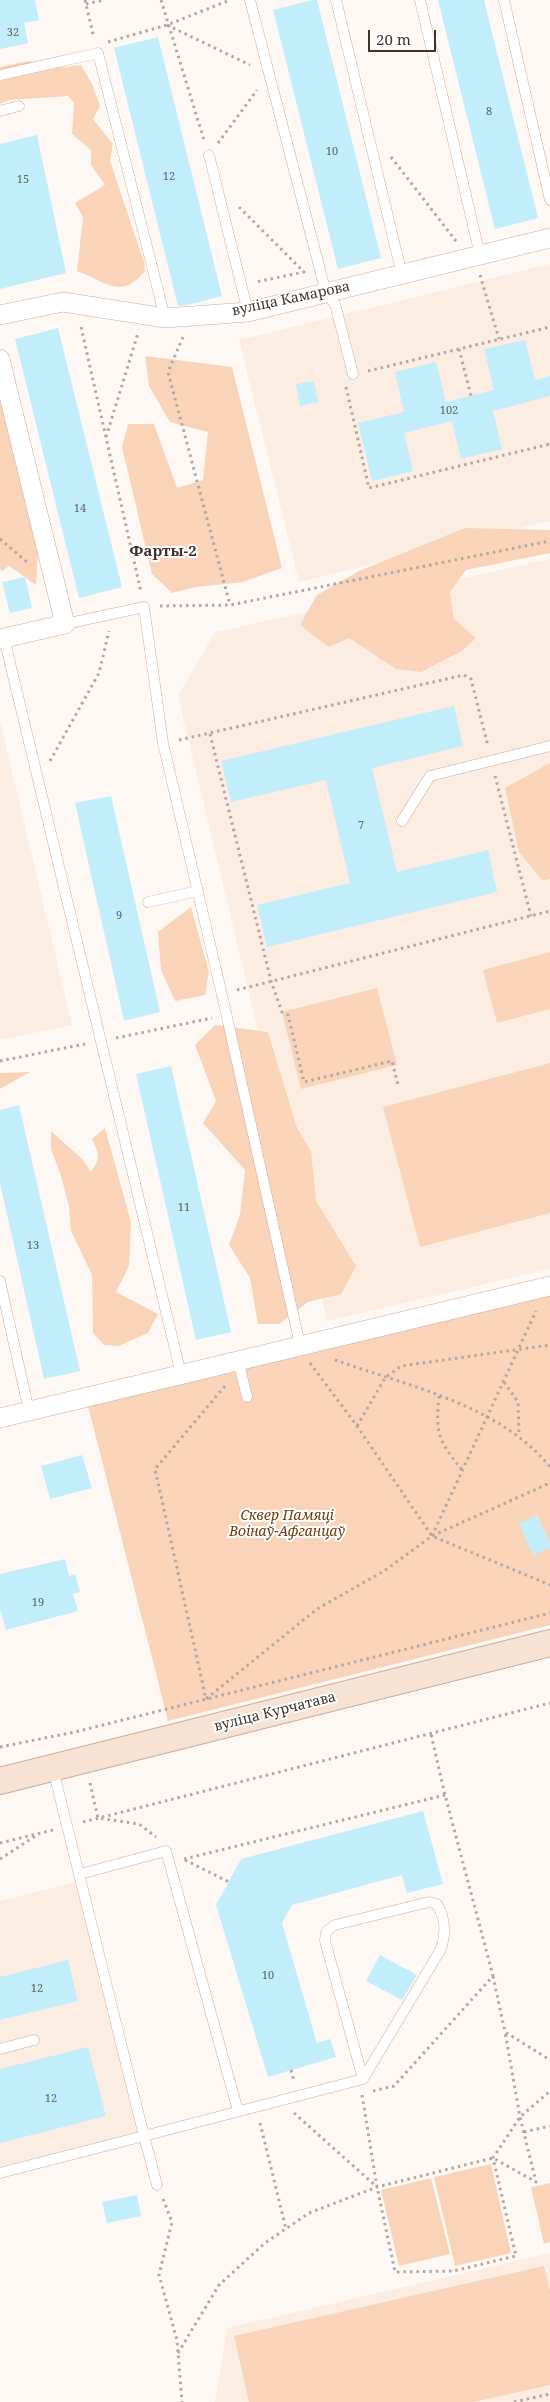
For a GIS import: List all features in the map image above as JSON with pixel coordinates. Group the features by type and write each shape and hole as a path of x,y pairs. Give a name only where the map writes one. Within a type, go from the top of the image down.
{"main road":[{"name":"вуліца Курчатава","path":"0,1781 550,1643"}],"street":[{"name":"вуліца Камарова","path":"0,315 63,302 165,318 248,312 550,238"},
{"path":"0,359 66,624 2,638"},
{"path":"0,1418 238,1360 304,1352 550,1286"}],"lane":[{"path":"250,0 326,293 334,304 353,374"},
{"path":"336,0 402,275"},
{"path":"420,0 475,256"},
{"path":"504,0 550,200"},
{"path":"0,75 98,53 165,318"},
{"path":"0,110 19,106"},
{"path":"209,155 248,312"},
{"path":"66,624 144,607 163,743 304,1352"},
{"path":"2,638 102,1041 181,1374"},
{"path":"402,822 430,776 550,746"},
{"path":"148,902 198,891"},
{"path":"0,1282 29,1411"},
{"path":"238,1360 247,1397"},
{"path":"53,1768 157,2185"},
{"path":"80,1874 166,1851 238,2111"},
{"path":"0,2173 363,2079 441,1949 445,1936 443,1914 437,1904 429,1902 335,1925 326,1932 325,1941 363,2079"},
{"path":"0,2049 34,2040"}],"path":[{"path":"98,53 86,2 104,0"},
{"path":"162,0 167,25 209,155"},
{"path":"98,53 110,40 167,25 230,0"},
{"path":"167,25 269,74 209,155"},
{"path":"388,153 475,256"},
{"path":"216,184 304,272 241,284"},
{"path":"482,281 499,339"},
{"path":"81,327 144,607"},
{"path":"550,327 344,377 369,488 550,444"},
{"path":"106,437 139,330"},
{"path":"183,337 168,372 230,605"},
{"path":"458,349 471,396"},
{"path":"158,606 230,605 550,541"},
{"path":"38,779 68,730 99,673 113,613"},
{"path":"187,739 464,675 471,679 530,916"},
{"path":"210,734 271,981 282,1012 288,1015 304,1082 392,1061 398,1085"},
{"path":"0,1061 212,1018 222,994 550,911"},
{"path":"432,1536 538,1306"},
{"path":"357,1426 386,1378 401,1366 550,1345"},
{"path":"304,1352 432,1536 550,1585"},
{"path":"334,1359 440,1396 488,1416 518,1435 550,1467"},
{"path":"504,1382 513,1392 518,1402 520,1417 518,1435"},
{"path":"206,1699 155,1469 226,1385"},
{"path":"440,1396 436,1422 441,1442 463,1471"},
{"path":"206,1699 318,1609 384,1571 432,1536 550,1483"},
{"path":"0,1747 75,1732 550,1613"},
{"path":"0,1843 550,1703"},
{"path":"184,1860 445,1795 431,1734"},
{"path":"98,1818 139,1824 162,1842"},
{"path":"0,1859 41,1833"},
{"path":"176,1854 184,1860 229,1882"},
{"path":"493,1976 506,2032 520,2117 536,2182 493,2158"},
{"path":"506,2032 550,2060"},
{"path":"178,2353 219,2285 265,2243 309,2213 377,2187 493,2158 520,2117 550,2091"},
{"path":"362,2095 377,2187 395,2272 453,2271 516,2256 493,2158"},
{"path":"293,2112 377,2187"},
{"path":"260,2120 286,2229"},
{"path":"524,2132 550,2126"},
{"path":"157,2185 172,2222 159,2274 177,2340 182,2402"},
{"path":"514,2402 550,2394"}],"shaded area":[{"path":"550,264 550,521 299,582 239,340"},
{"path":"550,559 550,1269 327,1321 178,696 215,632"},
{"path":"0,720 72,1025 0,1040"},
{"path":"86,1879 147,2130 0,2167 0,1901"},
{"path":"550,2253 550,2402 215,2402 227,2328"}],"green space":[{"path":"28,61 63,67 81,65 92,84 100,106 93,119 113,144 110,161 144,262 145,271 128,285 112,286 77,271 83,217 75,203 105,185 91,165 91,150 72,134 74,103 68,96 10,100 0,104 0,67"},
{"path":"145,356 232,367 282,568 243,582 196,587 172,593 152,574 122,447 128,424 154,424 177,488 203,480 208,432 170,422 149,386"},
{"path":"0,387 38,550 36,585 9,566 2,571 0,569"},
{"path":"465,528 550,530 550,553 466,570 450,592 454,619 476,638 462,651 421,672 396,669 349,638 329,647 300,625 317,595 359,571"},
{"path":"550,763 550,879 543,881 519,852 505,788"},
{"path":"191,907 209,972 205,995 175,1001 161,970 158,932"},
{"path":"550,952 550,1009 497,1023 483,970"},
{"path":"377,988 397,1065 301,1089 282,1012"},
{"path":"215,1025 268,1032 297,1128 311,1151 316,1201 356,1266 341,1294 308,1302 279,1324 258,1324 250,1278 229,1245 240,1215 245,1170 203,1123 216,1101 195,1045"},
{"path":"550,1063 550,1213 420,1247 383,1107"},
{"path":"30,1072 0,1089 0,1073"},
{"path":"105,1128 131,1222 129,1266 116,1292 158,1314 148,1333 119,1346 104,1345 93,1333 92,1275 71,1231 69,1206 51,1149 51,1131 82,1159 91,1172 98,1159 92,1139"},
{"name":"Сквер Памяці Воінаў-Афганцаў","path":"550,1292 550,1625 168,1721 88,1406"},
{"path":"491,2164 511,2253 455,2266 434,2177"},
{"path":"431,2178 450,2254 399,2266 381,2190"},
{"path":"550,2183 550,2242 544,2244 531,2187"},
{"path":"544,2266 550,2292 550,2385 474,2402 249,2402 234,2336"}],"building":[{"path":"0,0 35,0 39,20 24,23 28,43 0,49"},
{"path":"317,0 381,258 338,269 273,10"},
{"path":"438,0 484,0 538,218 495,229"},
{"path":"158,37 222,296 178,306 114,48"},
{"path":"37,135 66,273 0,289 0,144"},
{"path":"58,328 122,587 79,598 15,339"},
{"path":"525,340 535,380 550,376 550,396 493,411 502,449 461,459 452,421 404,433 413,471 372,481 358,423 404,412 395,372 436,362 446,402 494,390 484,349"},
{"path":"314,381 318,402 300,406 296,384"},
{"path":"25,577 32,608 10,613 2,582"},
{"path":"454,706 463,746 372,768 397,872 488,850 497,892 267,947 257,905 350,883 326,780 231,802 221,761"},
{"path":"111,796 160,1012 124,1021 75,803"},
{"path":"171,1066 231,1332 196,1340 136,1074"},
{"path":"19,1105 80,1371 44,1379 0,1183 0,1110"},
{"path":"82,1455 92,1488 50,1499 41,1466"},
{"path":"537,1515 550,1543 550,1548 533,1555 519,1524"},
{"path":"65,1559 69,1576 75,1574 80,1592 73,1594 78,1611 6,1630 0,1609 0,1574"},
{"path":"423,1811 443,1884 407,1893 402,1875 292,1905 282,1923 317,2043 330,2039 336,2057 268,2077 216,1905 241,1859"},
{"path":"380,1955 417,1975 402,2000 366,1981"},
{"path":"68,1960 78,2001 0,2020 0,1977"},
{"path":"88,2047 106,2116 0,2143 0,2069"},
{"path":"137,2195 141,2216 107,2223 102,2202"}],"district":[{"name":"Фарты-2","path":"163,552"}]}
